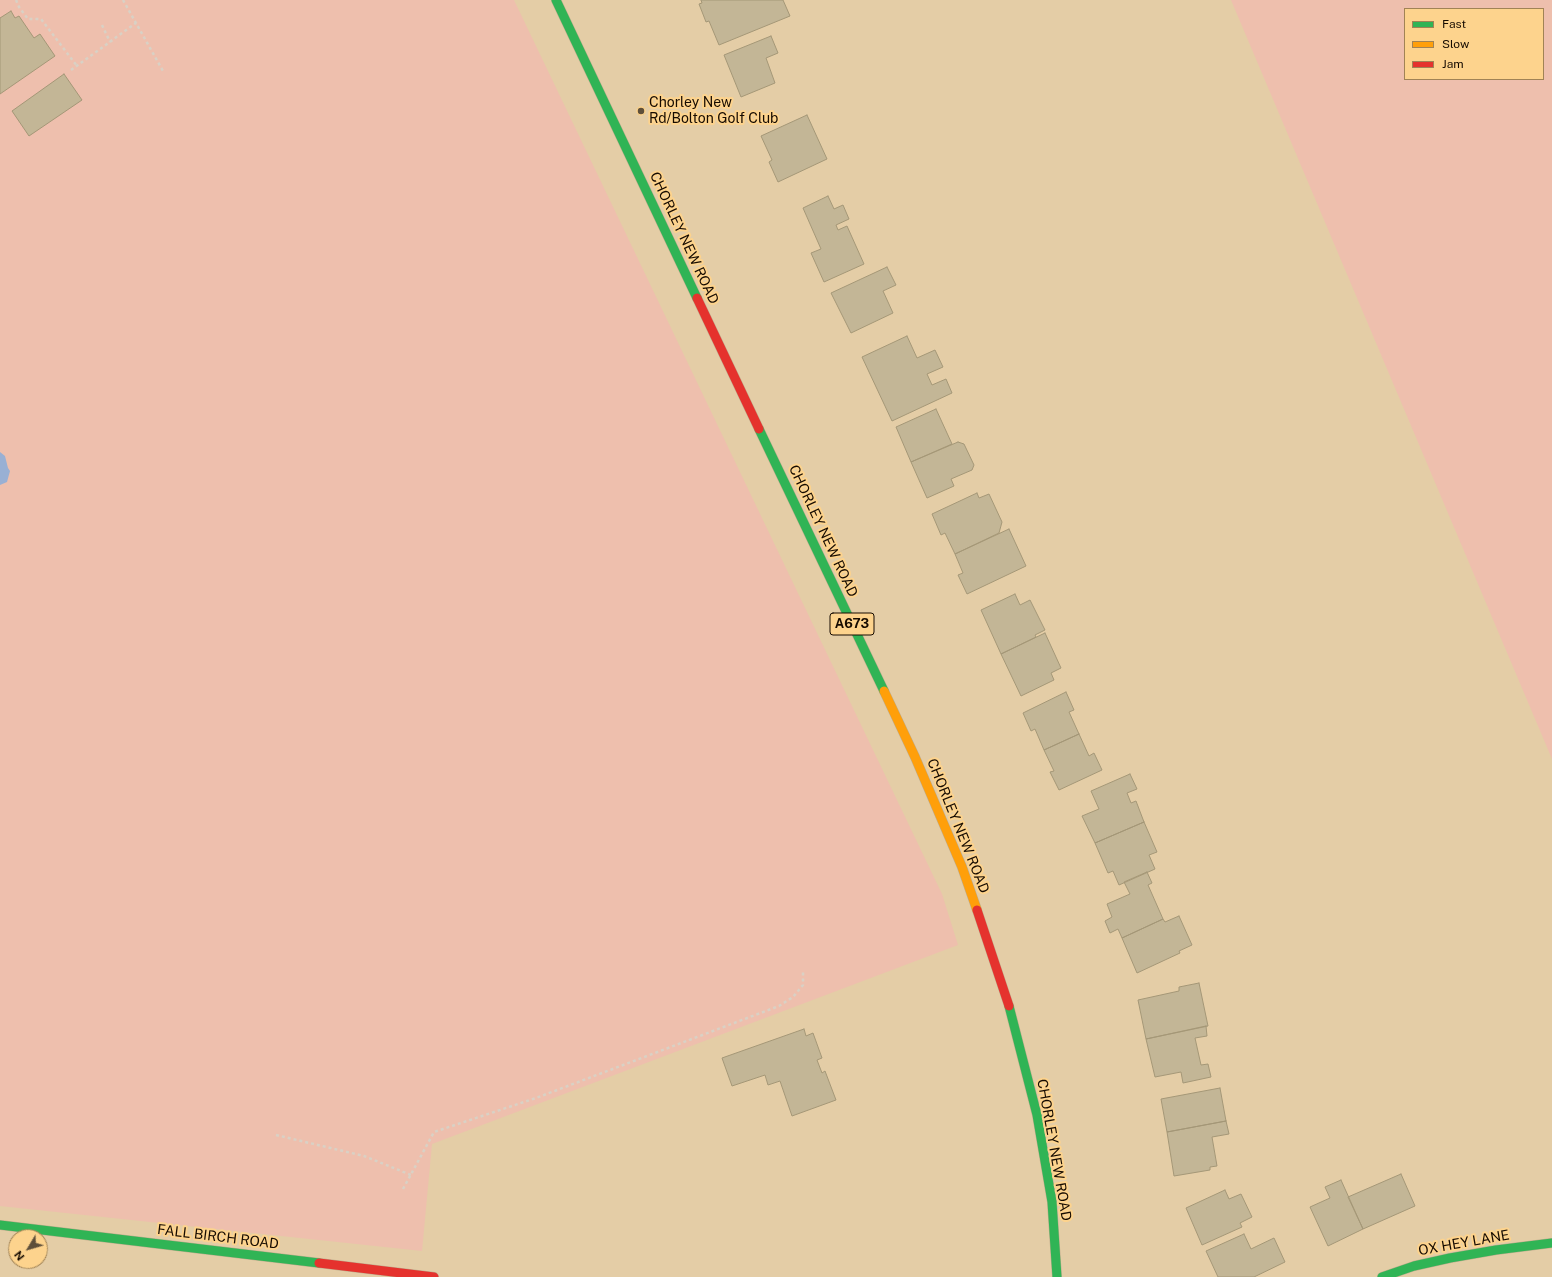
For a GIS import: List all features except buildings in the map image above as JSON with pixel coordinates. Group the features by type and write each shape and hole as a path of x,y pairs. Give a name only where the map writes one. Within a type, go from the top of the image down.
{"main road":[{"name":"CHORLEY NEW ROAD","path":"556,0 915,757 962,867 1007,999 1036,1115 1052,1202 1058,1277"},
{"name":"FALL BIRCH ROAD","path":"0,1225 434,1277"},
{"name":"OX HEY LANE","path":"1382,1277 1414,1266 1450,1258 1496,1250 1552,1243"}],"path":[{"path":"16,0 19,7 28,19 41,19 77,66"},
{"path":"123,0 163,71"},
{"path":"71,70 136,23"},
{"path":"102,25 110,42"},
{"path":"404,1189 434,1132 543,1096 779,1006 793,997 803,985 803,971"},
{"path":"276,1135 364,1156 411,1175"}],"shaded area":[{"path":"0,0 514,0 942,894 958,945 432,1144 422,1251 0,1206"},
{"path":"1231,0 1552,0 1552,759"}],"water":[{"path":"0,452 5,456 10,471 7,482 0,485"}],"traffic: fast":[{"path":"556,0 697,298"},
{"path":"759,429 884,691"},
{"path":"1009,1006 1037,1115 1052,1202 1057,1277"},
{"path":"0,1225 319,1263"},
{"path":"1382,1277 1414,1266 1450,1258 1496,1250 1552,1243"}],"traffic: slow":[{"path":"884,691 915,757 962,867 977,910"}],"traffic: jam":[{"path":"697,298 759,429"},
{"path":"977,910 1009,1006"},
{"path":"319,1263 434,1277"}],"place":[{"name":"Chorley New Rd/Bolton Golf Club","path":"641,111"}]}
